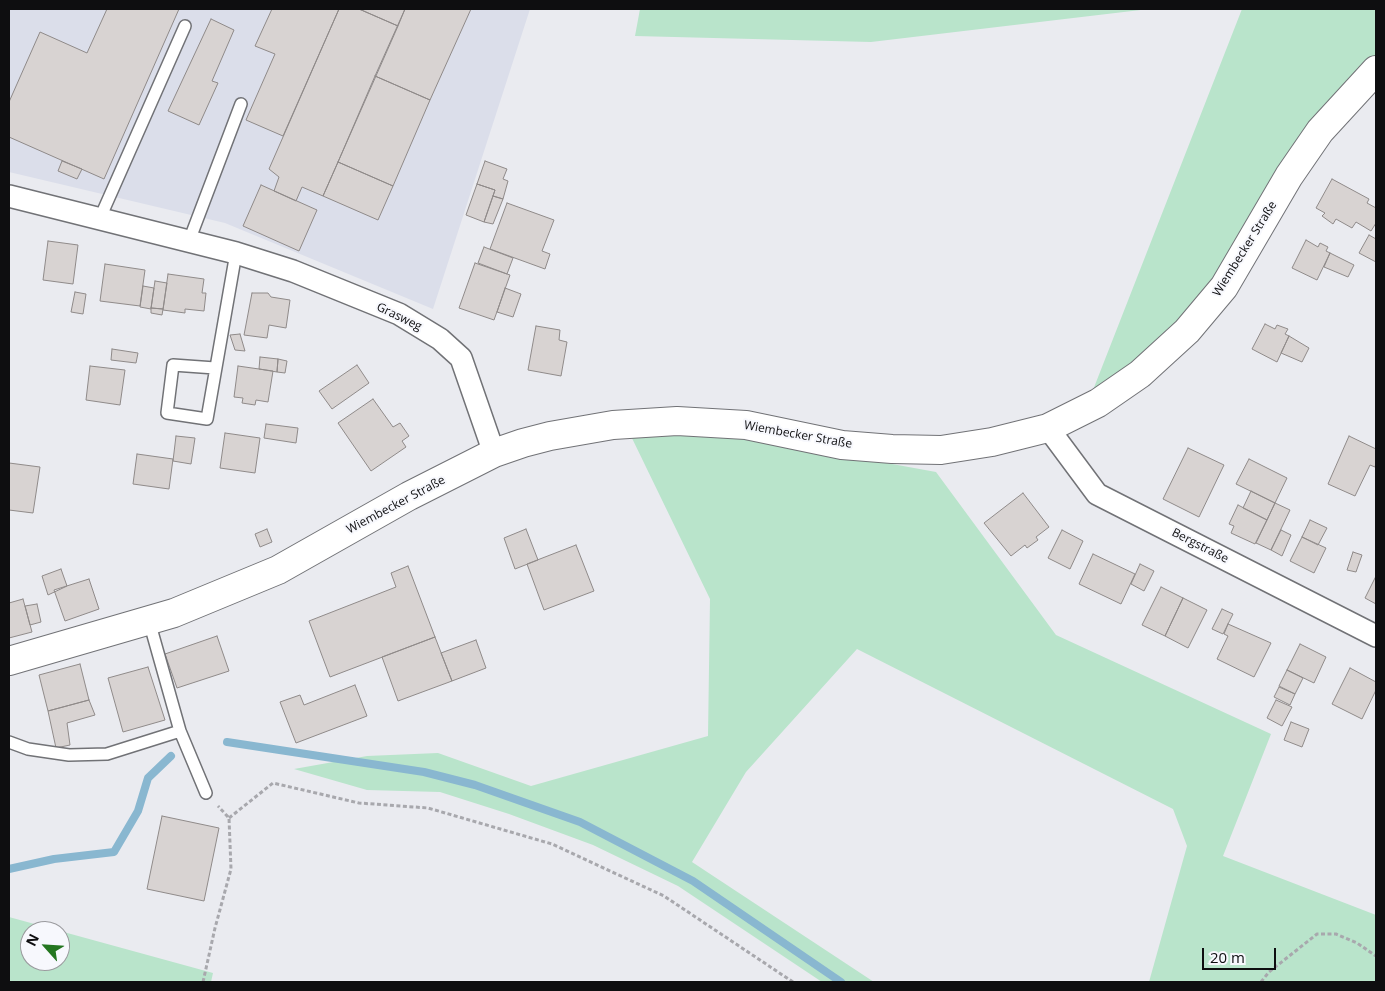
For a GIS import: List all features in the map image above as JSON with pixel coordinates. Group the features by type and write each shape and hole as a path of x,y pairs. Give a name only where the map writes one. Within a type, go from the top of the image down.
{"street":[{"name":"Wiembecker Straße","path":"9,661 174,613 278,570 409,496 494,454 523,443 550,436 642,422 677,421 746,424 842,445 941,450 992,442 1048,428 1098,403 1140,374 1187,331 1224,287 1289,176 1320,130 1376,70"},
{"name":"Grasweg","path":"9,196 236,253 293,271 399,314 440,339 461,358 494,454"},
{"name":"Bergstraße","path":"1048,428 1097,494 1376,636"}],"lane":[{"path":"100,218 185,26"},
{"path":"189,241 242,104"},
{"path":"215,368 173,364 167,413 207,419 236,253"},
{"path":"149,621 180,731 206,793"},
{"path":"9,742 28,749 61,754 106,754 180,731"}],"path":[{"path":"203,982 231,869 229,818 272,783 359,803 438,810 552,844 664,896 793,982"},
{"path":"1262,982 1269,972 1317,934 1336,934 1357,943 1376,956"}],"shaded area":[{"path":"9,9 530,9 433,309 225,223 9,172"}],"green space":[{"path":"640,9 1149,9 871,42 635,36"},
{"path":"1242,9 1376,9 1376,56 1362,67 1196,303 1136,364 1093,390"},
{"path":"629,432 744,437 936,472 1056,635 1271,734 1223,856 1376,915 1376,982 1149,982 1187,846 1173,809 857,649 746,772 692,862 874,982 822,982 678,886 593,845 509,814 440,792 367,790 294,769 367,756 438,753 531,786 708,736 710,599"},
{"path":"9,917 24,921 20,921 20,971 70,971 70,934 213,973 211,982 9,982"}],"building":[{"path":"107,9 179,9 104,179 9,137 9,102 40,32 87,53"},
{"path":"272,9 339,9 283,136 246,120 275,54 255,46"},
{"path":"339,9 359,9 398,26 323,196 302,187 296,201 274,191 279,177 269,169"},
{"path":"359,9 405,9 398,26"},
{"path":"405,9 471,9 430,100 375,76"},
{"path":"211,19 234,30 212,81 218,83 199,125 168,111"},
{"path":"375,76 430,100 393,186 338,162"},
{"path":"62,161 82,169 77,179 58,171"},
{"path":"485,161 507,169 503,179 508,181 503,199 493,196 495,190 477,184"},
{"path":"338,162 393,186 378,220 323,196"},
{"path":"1332,179 1369,199 1367,203 1376,208 1376,223 1371,231 1356,222 1352,228 1336,219 1333,224 1322,216 1325,213 1316,208"},
{"path":"477,184 495,190 484,222 466,215"},
{"path":"261,185 317,210 299,251 243,226"},
{"path":"493,196 503,199 493,224 484,222"},
{"path":"507,203 554,220 542,251 550,254 545,269 490,249"},
{"path":"1369,235 1376,239 1376,262 1359,253"},
{"path":"1306,240 1318,247 1320,243 1328,247 1326,251 1330,253 1317,280 1292,268"},
{"path":"48,241 78,245 73,284 43,280"},
{"path":"484,247 513,258 507,274 478,263"},
{"path":"1330,253 1354,265 1348,277 1324,267"},
{"path":"475,263 510,275 494,320 459,308"},
{"path":"105,264 145,270 140,306 100,301"},
{"path":"168,274 204,279 202,293 206,293 204,311 185,309 185,313 163,310"},
{"path":"155,281 167,283 163,309 151,308"},
{"path":"143,286 154,288 151,309 140,307"},
{"path":"505,288 521,294 513,317 497,312"},
{"path":"75,292 86,294 83,314 71,312"},
{"path":"252,293 268,293 271,297 290,300 286,328 269,325 267,338 244,335"},
{"path":"151,308 163,309 162,315 151,313"},
{"path":"1265,324 1275,329 1277,325 1288,329 1285,334 1289,336 1277,362 1252,349"},
{"path":"536,326 560,330 559,340 567,342 561,376 528,370"},
{"path":"240,334 245,351 235,350 230,335"},
{"path":"1289,336 1309,348 1302,362 1281,353"},
{"path":"112,349 138,353 136,363 111,360"},
{"path":"260,357 278,359 277,372 259,369"},
{"path":"278,359 287,361 285,373 277,372"},
{"path":"357,365 369,383 332,409 319,391"},
{"path":"90,366 125,370 120,405 86,400"},
{"path":"238,366 273,371 268,402 256,400 255,405 242,403 243,398 234,397"},
{"path":"373,399 393,427 400,423 409,436 402,441 406,447 371,471 338,423"},
{"path":"266,424 298,428 296,443 264,438"},
{"path":"225,433 260,438 255,473 220,468"},
{"path":"176,436 195,438 191,464 173,461"},
{"path":"1349,436 1376,449 1375,467 1370,465 1355,496 1328,484"},
{"path":"1188,448 1224,465 1199,517 1163,499"},
{"path":"137,454 173,459 169,489 133,484"},
{"path":"1249,459 1287,478 1275,503 1236,484"},
{"path":"9,463 40,467 33,513 9,510"},
{"path":"1251,491 1275,503 1267,520 1243,508"},
{"path":"1023,493 1049,527 1036,537 1038,540 1027,548 1025,545 1011,556 984,523"},
{"path":"1275,503 1290,510 1271,550 1256,543"},
{"path":"1238,505 1267,520 1255,544 1231,533 1234,526 1229,524"},
{"path":"1310,520 1327,528 1318,545 1302,537"},
{"path":"267,529 272,542 260,547 255,534"},
{"path":"526,529 538,560 515,569 504,538"},
{"path":"1062,530 1083,541 1070,569 1048,558"},
{"path":"1281,530 1291,535 1282,556 1271,550"},
{"path":"1302,537 1326,548 1314,573 1290,561"},
{"path":"576,545 594,591 544,610 527,564"},
{"path":"1353,552 1362,555 1356,572 1347,570"},
{"path":"1093,554 1135,574 1121,604 1079,584"},
{"path":"1140,564 1154,571 1144,591 1131,584"},
{"path":"408,566 435,637 330,677 309,621 396,587 391,573"},
{"path":"61,569 67,586 48,595 42,576"},
{"path":"1376,576 1376,604 1365,598"},
{"path":"89,579 99,609 65,621 54,590"},
{"path":"1161,587 1183,598 1165,636 1142,625"},
{"path":"1183,598 1207,610 1188,648 1165,636"},
{"path":"23,599 32,632 9,638 9,603"},
{"path":"37,604 41,622 30,625 25,606"},
{"path":"1222,609 1233,614 1223,634 1212,629"},
{"path":"1228,624 1271,643 1254,677 1217,659 1228,636 1224,634"},
{"path":"217,636 229,671 177,688 165,654"},
{"path":"435,637 452,681 398,701 382,657"},
{"path":"476,640 486,668 452,681 441,653"},
{"path":"1300,644 1326,657 1314,683 1287,670"},
{"path":"80,664 89,700 48,711 39,675"},
{"path":"148,667 165,720 123,732 108,678"},
{"path":"1350,668 1376,682 1376,690 1362,719 1332,704"},
{"path":"1287,670 1303,678 1295,694 1279,686"},
{"path":"355,685 367,716 296,743 280,702 300,695 304,705"},
{"path":"1279,687 1295,694 1290,705 1274,697"},
{"path":"89,700 95,715 67,723 70,745 56,748 48,711"},
{"path":"1276,700 1292,707 1282,726 1267,718"},
{"path":"1291,722 1309,729 1302,747 1284,740"},
{"path":"162,816 219,828 204,901 147,889"}],"waterway":[{"path":"227,742 424,772 475,785 580,822 693,881 841,982"},
{"path":"9,869 54,859 114,852 138,811 148,778 171,756"}]}
